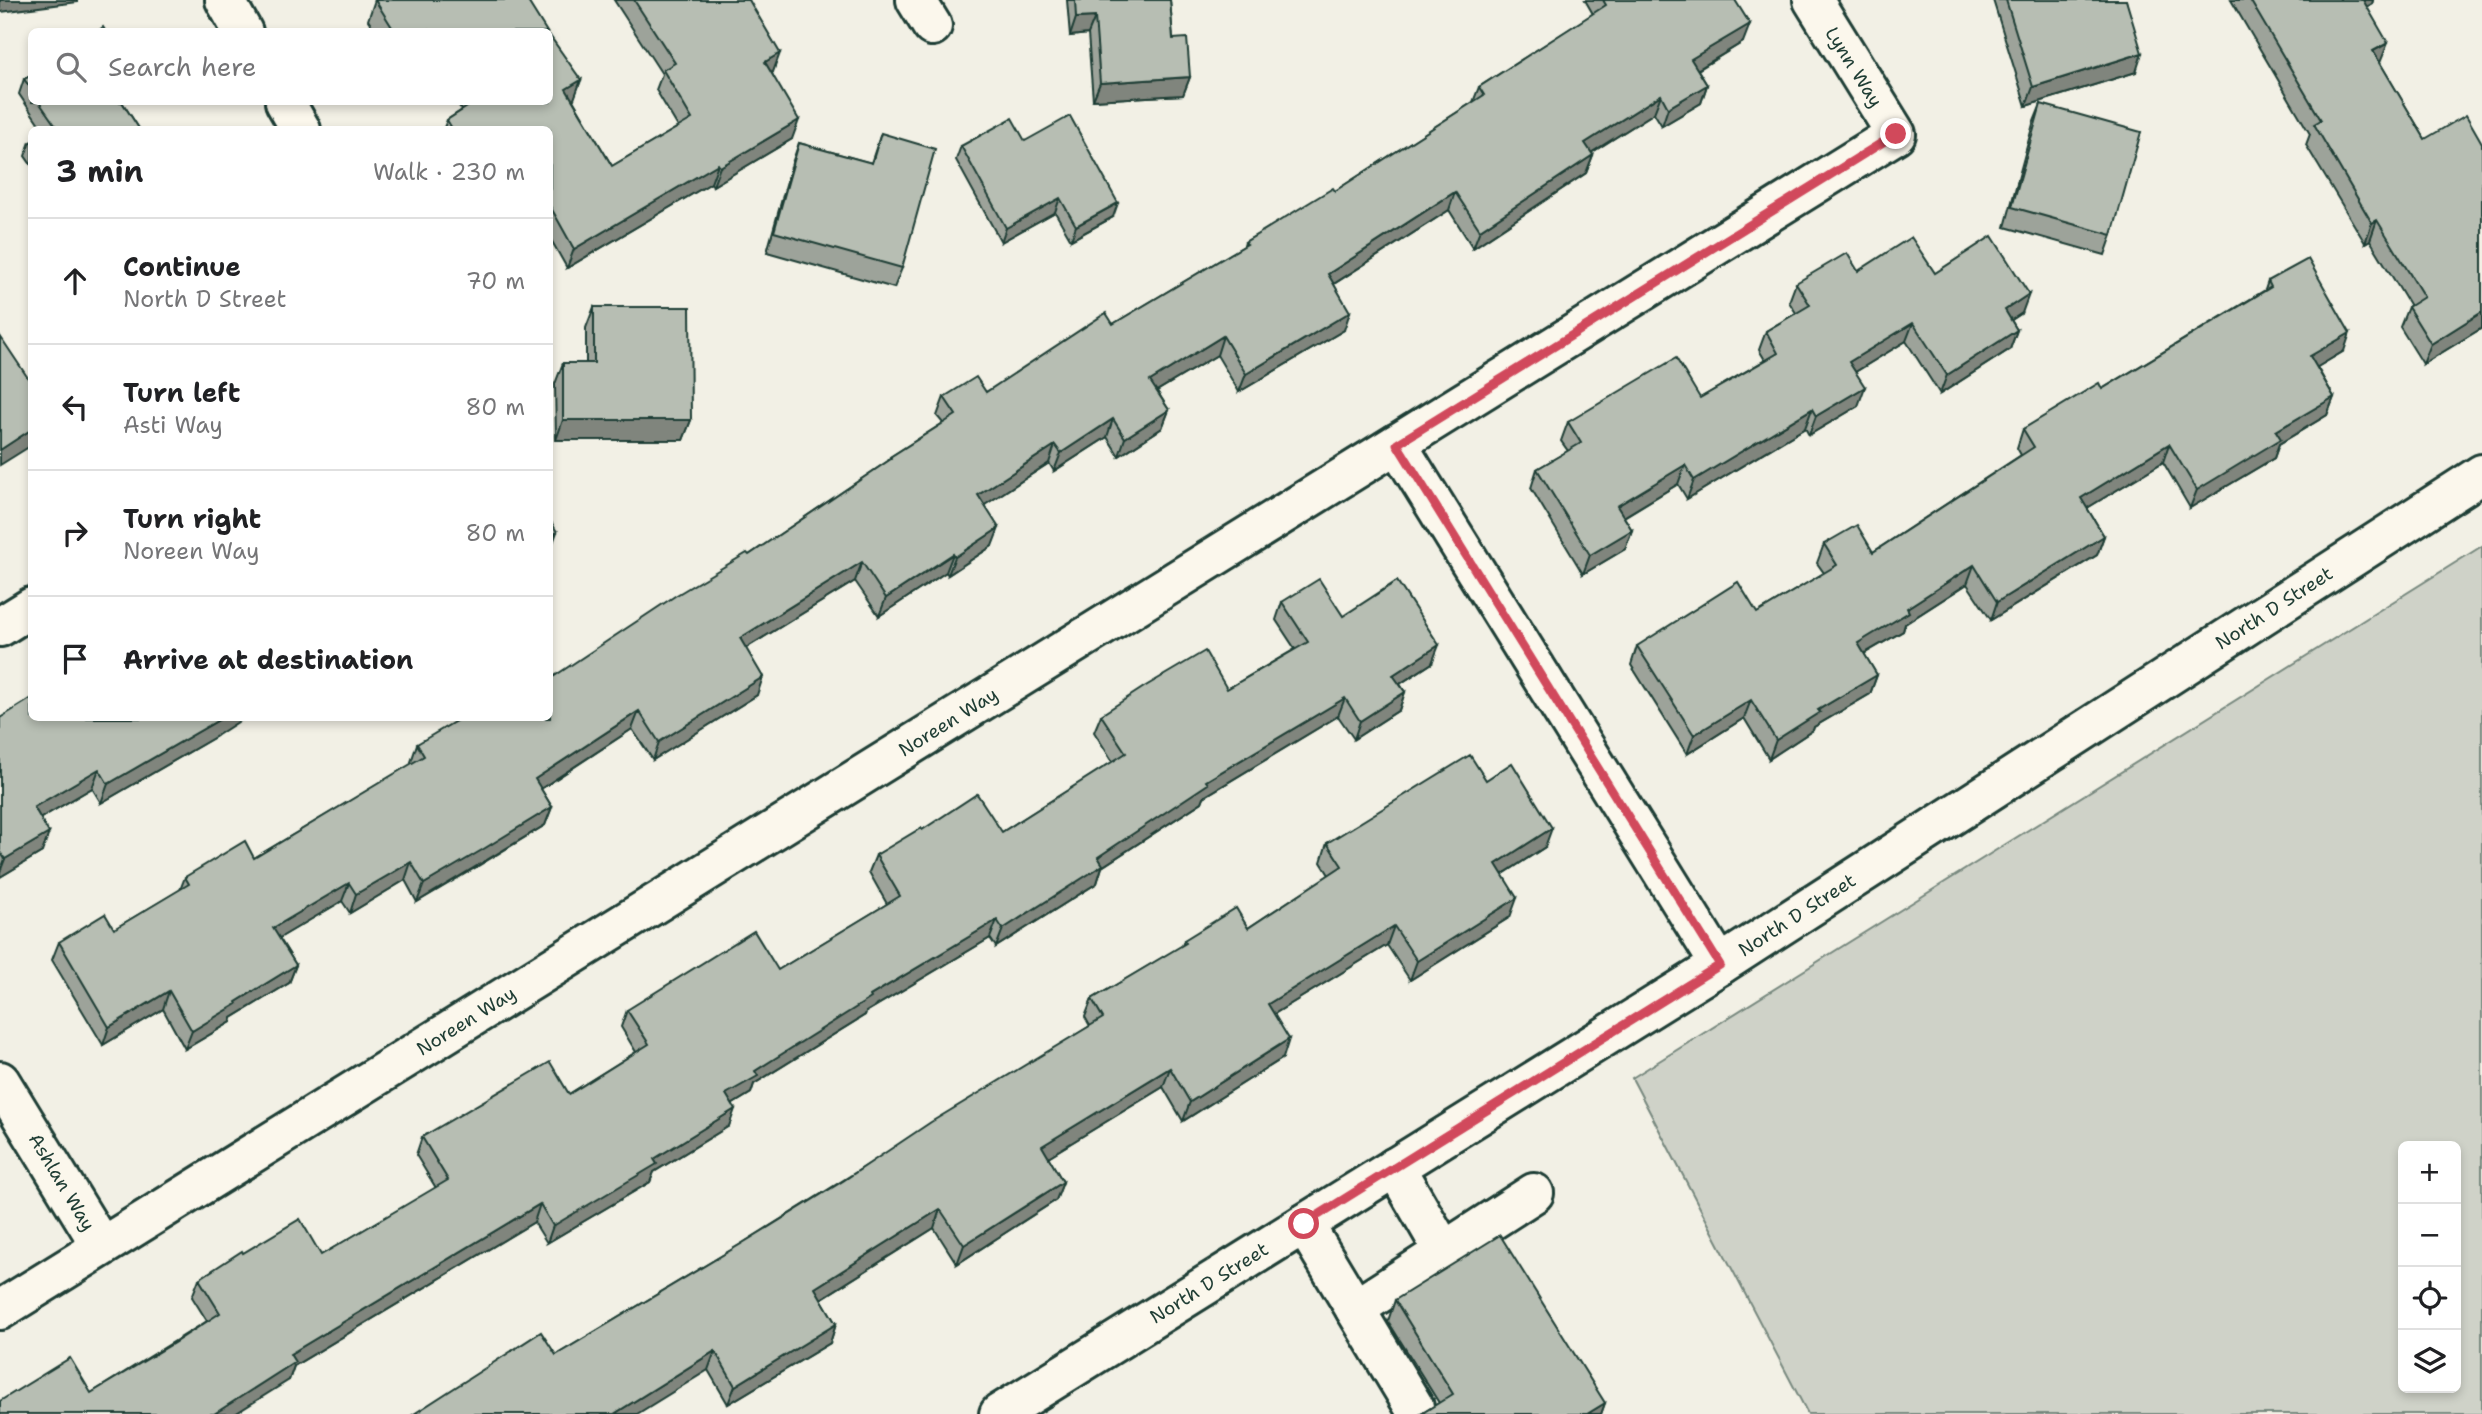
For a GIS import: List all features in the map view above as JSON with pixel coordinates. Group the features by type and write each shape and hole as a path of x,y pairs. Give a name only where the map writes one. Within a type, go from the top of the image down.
{"street":[{"path":"225,0 241,28"},
{"name":"Lynn Way","path":"1813,0 1896,134"},
{"path":"287,105 299,126"},
{"name":"Noreen Way","path":"0,1310 1896,134"},
{"path":"1397,444 1720,965"},
{"name":"North D Street","path":"999,1414 1720,965 2482,474"},
{"path":"0,627 28,610"},
{"name":"Ashlan Way","path":"0,1081 101,1246"},
{"path":"1395,1167 1444,1252"},
{"path":"1355,1309 1534,1193"},
{"path":"1304,1224 1414,1407"}],"shaded area":[{"path":"2482,546 2482,1414 1808,1414 1632,1078"}],"building":[{"path":"375,0 527,0 544,28 392,28"},
{"path":"634,0 749,0 780,53 765,62 799,120 720,167 718,164 574,249 553,211 553,126 451,126 447,120 470,105 553,105 553,40 581,80 566,89 612,166 692,119 663,70 675,63"},
{"path":"1075,0 1170,0 1173,39 1187,38 1190,77 1100,83 1095,17 1076,18"},
{"path":"1603,0 1735,0 1750,24 1691,59 1707,85 1668,108 1661,95 1585,143 1593,155 1480,230 1455,192 1328,274 1350,312 1246,374 1223,336 1150,381 1169,410 1125,438 1113,419 1061,453 1055,445 978,495 999,528 955,557 953,554 886,598 862,562 740,638 763,677 659,742 639,711 535,779 552,807 482,850 424,884 411,862 356,894 349,883 273,928 296,965 236,1002 237,1004 192,1031 169,991 109,1027 59,942 105,914 114,929 189,884 185,877 245,841 254,858 424,756 417,744 456,721 553,721 553,677 675,596 747,553 749,555 891,459 890,457 956,415 944,397 976,377 986,392 1106,313 1113,324 1247,244 1245,242 1333,188 1335,191 1484,95 1479,87 1606,5"},
{"path":"2006,0 2126,0 2142,53 2033,87"},
{"path":"2250,0 2363,0 2388,43 2373,51 2425,139 2466,115 2482,143 2482,312 2431,344 2408,307 2424,297 2377,220 2372,223 2314,124 2321,120"},
{"path":"2041,104 2141,132 2112,235 2012,207"},
{"path":"41,105 124,105 137,126 54,126"},
{"path":"1070,116 1118,203 1076,226 1060,198 1006,228 961,146 1012,118 1025,141"},
{"path":"881,133 935,149 902,268 774,232 799,143 872,163"},
{"path":"1992,236 2029,294 2005,310 2017,330 1947,375 1913,323 1849,362 1865,387 1816,416 1812,409 1694,480 1685,465 1617,506 1632,530 1590,555 1537,469 1581,443 1568,422 1676,358 1700,398 1778,353 1766,331 1810,305 1796,283 1847,253 1858,271 1911,237 1935,273"},
{"path":"2308,259 2350,333 2310,356 2334,397 2276,431 2281,439 2197,490 2169,444 2081,498 2104,536 1997,602 1974,565 1907,608 1909,612 1858,643 1877,675 1818,710 1820,712 1776,740 1751,700 1694,735 1637,646 1738,582 1757,613 1837,565 1824,544 1857,525 1873,552 2034,447 2023,429 2099,383 2102,389 2271,287 2268,281"},
{"path":"594,307 690,307 691,420 563,420 563,363 594,363"},
{"path":"0,336 28,378 28,432 0,450"},
{"path":"1319,579 1343,616 1397,581 1439,645 1393,675 1405,692 1360,721 1345,698 1206,781 1208,784 1098,857 1103,865 1003,929 997,920 870,996 871,998 755,1071 758,1076 726,1094 735,1109 654,1159 657,1164 553,1226 540,1204 290,1354 295,1362 214,1414 0,1414 0,1401 70,1358 91,1393 174,1343 220,1313 199,1279 242,1251 243,1253 300,1219 321,1255 448,1180 422,1137 550,1062 569,1094 649,1044 627,1010 754,931 778,970 900,896 876,855 921,828 922,830 977,794 1002,832 1126,753 1101,715 1144,687 1205,651 1227,689 1308,642 1282,602"},
{"path":"28,700 28,721 217,721 108,784 99,769 34,807 49,833 5,859 0,852 0,718"},
{"path":"1470,755 1486,780 1512,763 1552,828 1496,864 1517,898 1417,961 1394,926 1268,1004 1289,1039 1190,1102 1170,1068 1042,1146 1063,1182 964,1245 940,1209 815,1288 836,1324 735,1386 715,1351 614,1414 414,1414 541,1332 556,1355 843,1181 931,1122 1103,1018 1092,999 1186,943 1184,940 1236,908 1248,928 1342,866 1327,843"},
{"path":"1500,1235 1605,1403 1587,1414 1421,1414 1453,1394 1395,1300"}],"route":[{"path":"1304,1224 1720,965 1397,444 1896,134"}]}
